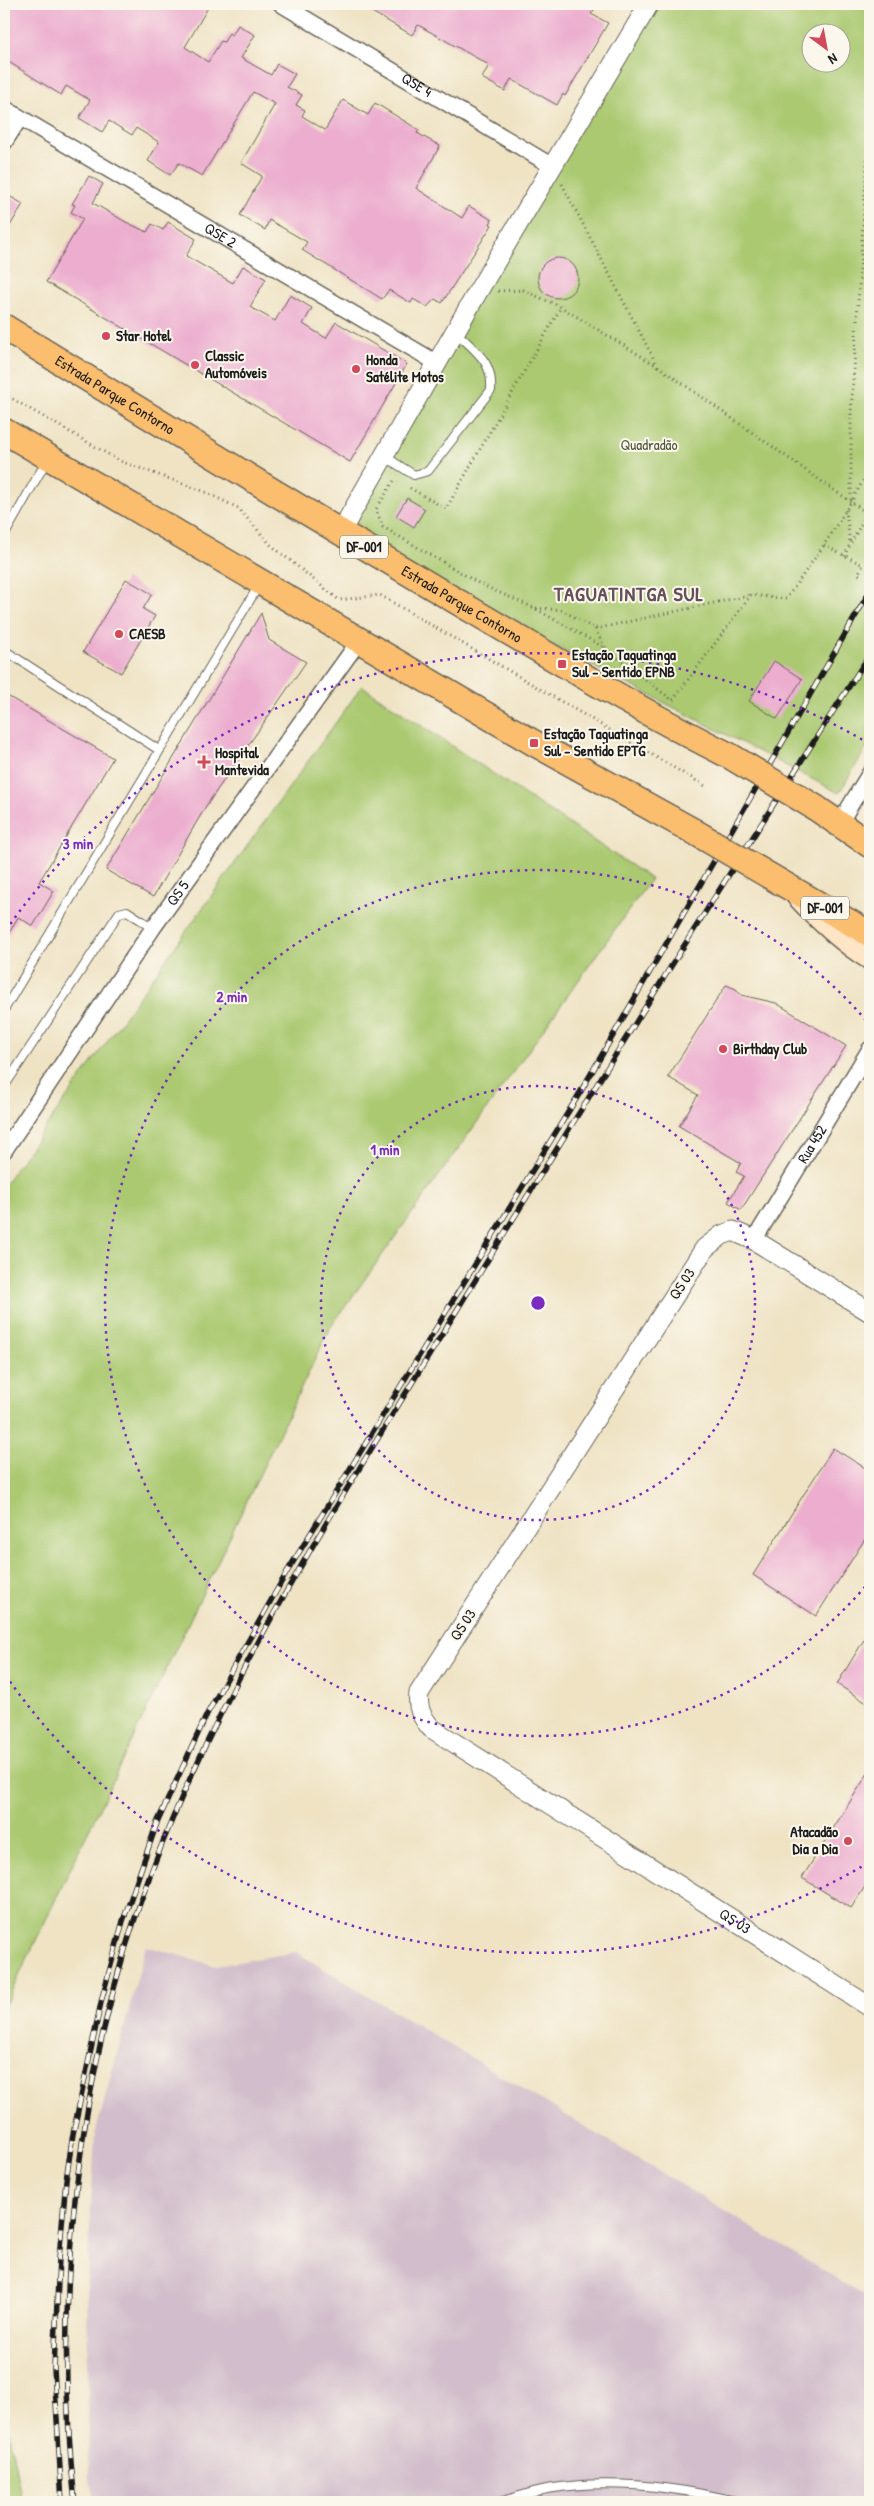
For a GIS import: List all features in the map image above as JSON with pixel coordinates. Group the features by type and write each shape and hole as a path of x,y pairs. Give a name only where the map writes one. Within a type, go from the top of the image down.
{"highway":[{"name":"Estrada Parque Contorno","path":"4,327 340,533 562,664 685,734 730,756 816,808 870,845"},
{"name":"DF-001","path":"4,432 260,584 534,743 693,831 870,934"}],"main road":[{"path":"783,884 846,945 870,959"}],"street":[{"name":"QSE 4","path":"281,4 552,166"},
{"path":"340,533 477,293 649,4"},
{"name":"QSE 2","path":"4,108 437,363"},
{"path":"4,143 20,118"},
{"name":"QS 5","path":"4,1151 153,928 359,640"},
{"path":"839,824 865,795 870,773"},
{"name":"Rua 452","path":"754,1240 870,1049"},
{"name":"QS 03","path":"870,1312 754,1240 733,1231 722,1234 705,1248 419,1693 418,1705 422,1718 430,1728 870,2007"}],"lane":[{"path":"384,456 414,475 428,471 491,390 492,377 488,365 455,331"},
{"path":"4,536 48,459"},
{"path":"4,1010 260,584"},
{"path":"4,650 159,750"},
{"path":"4,1087 119,913 127,911 153,928"},
{"path":"499,2502 547,2489 621,2484 694,2491 740,2502"}],"path":[{"path":"851,502 851,413 870,116"},
{"path":"552,166 659,367"},
{"path":"477,293 523,290 561,306 659,367 867,513 844,556"},
{"path":"390,476 446,509 561,306"},
{"path":"4,394 120,461 202,491 238,508 270,545 339,600 380,595 707,787"},
{"path":"595,629 751,595 786,600 824,545 870,468"},
{"path":"395,480 376,510 383,527 480,584 534,608 605,648 679,704"},
{"path":"846,510 850,544"},
{"path":"824,545 863,565 858,574 860,576"},
{"path":"672,700 751,595"},
{"path":"534,608 562,610 595,629 605,648"}],"shaded area":[{"path":"146,1946 216,1966 296,1952 870,2299 870,2502 95,2502 89,2479 87,2281 95,2135"}],"green space":[{"name":"Quadradão","path":"653,4 870,4 870,742 839,793 371,551 340,533"},
{"path":"362,686 651,879 330,1328 4,2007 4,1185"},
{"path":"4,2407 22,2502 4,2502"}],"building":[{"path":"4,4 210,4 185,47 208,62 221,41 224,42 229,33 232,35 238,25 255,35 241,58 271,75 277,64 295,74 287,87 302,95 296,105 305,110 302,116 325,130 343,100 368,115 375,103 419,130 417,133 440,146 416,188 462,218 469,206 492,220 490,224 492,225 442,303 435,299 427,307 413,299 411,303 389,290 382,299 302,250 307,242 269,220 265,230 240,215 262,176 241,163 275,104 253,92 202,176 179,163 170,175 148,161 159,142 136,128 132,135 109,121 102,132 79,118 90,100 66,86 61,95 4,59"},
{"path":"358,4 598,4 591,14 608,23 565,96 563,94 557,105 511,79 505,91 482,78 489,65 418,25 412,35"},
{"path":"89,176 103,184 93,203 147,232 152,224 163,230 168,222 196,239 186,256 233,283 243,266 266,279 250,307 275,321 290,295 312,308 303,324 326,338 336,322 407,364 350,462 46,282 83,219 71,212 75,205 72,204"},
{"path":"4,193 23,204 4,236"},
{"path":"562,258 569,261 575,267 578,278 577,286 569,295 562,298 554,298 547,295 539,286 538,274 541,267 550,259"},
{"path":"407,498 425,509 414,527 396,516"},
{"name":"CAESB","path":"126,579 152,594 143,609 155,616 121,673 83,652"},
{"name":"Hospital Mantevida","path":"261,613 269,640 306,662 206,806 153,897 106,870"},
{"path":"774,661 802,679 777,719 749,701"},
{"path":"4,694 113,758 39,882 54,891 33,926 18,917 4,942"},
{"path":"726,985 736,989 741,995 776,1003 846,1046 741,1210 728,1202 744,1176 736,1172 741,1163 679,1126 698,1095 668,1077"},
{"path":"833,1448 870,1471 870,1531 816,1616 753,1575"},
{"path":"870,1630 870,1705 837,1684"},
{"name":"Atacadão Dia a Dia","path":"870,1770 870,1879 851,1908 802,1878"}],"railway":[{"path":"62,2502 54,2369 59,2258 66,2180 73,2134 102,1998 123,1921 157,1823 207,1714 287,1572 581,1091 870,591"},
{"path":"75,2502 68,2423 67,2342 70,2260 78,2178 90,2096 107,2016 129,1937 155,1862 186,1787 221,1713 259,1641 340,1500 617,1052 870,654"}],"place":[{"name":"Star Hotel","path":"106,336"},
{"name":"Classic Automóveis","path":"195,365"},
{"name":"Honda Satélite Motos","path":"356,369"},
{"name":"CAESB","path":"119,634"},
{"name":"Estação Taguatinga Sul - Sentido EPNB","path":"562,664"},
{"name":"Estação Taguatinga Sul - Sentido EPTG","path":"534,743"},
{"name":"Hospital Mantevida","path":"204,762"},
{"name":"Birthday Club","path":"723,1049"},
{"name":"Atacadão Dia a Dia","path":"848,1841"}],"district":[{"name":"TAGUATINTGA SUL","path":"629,594"}]}
